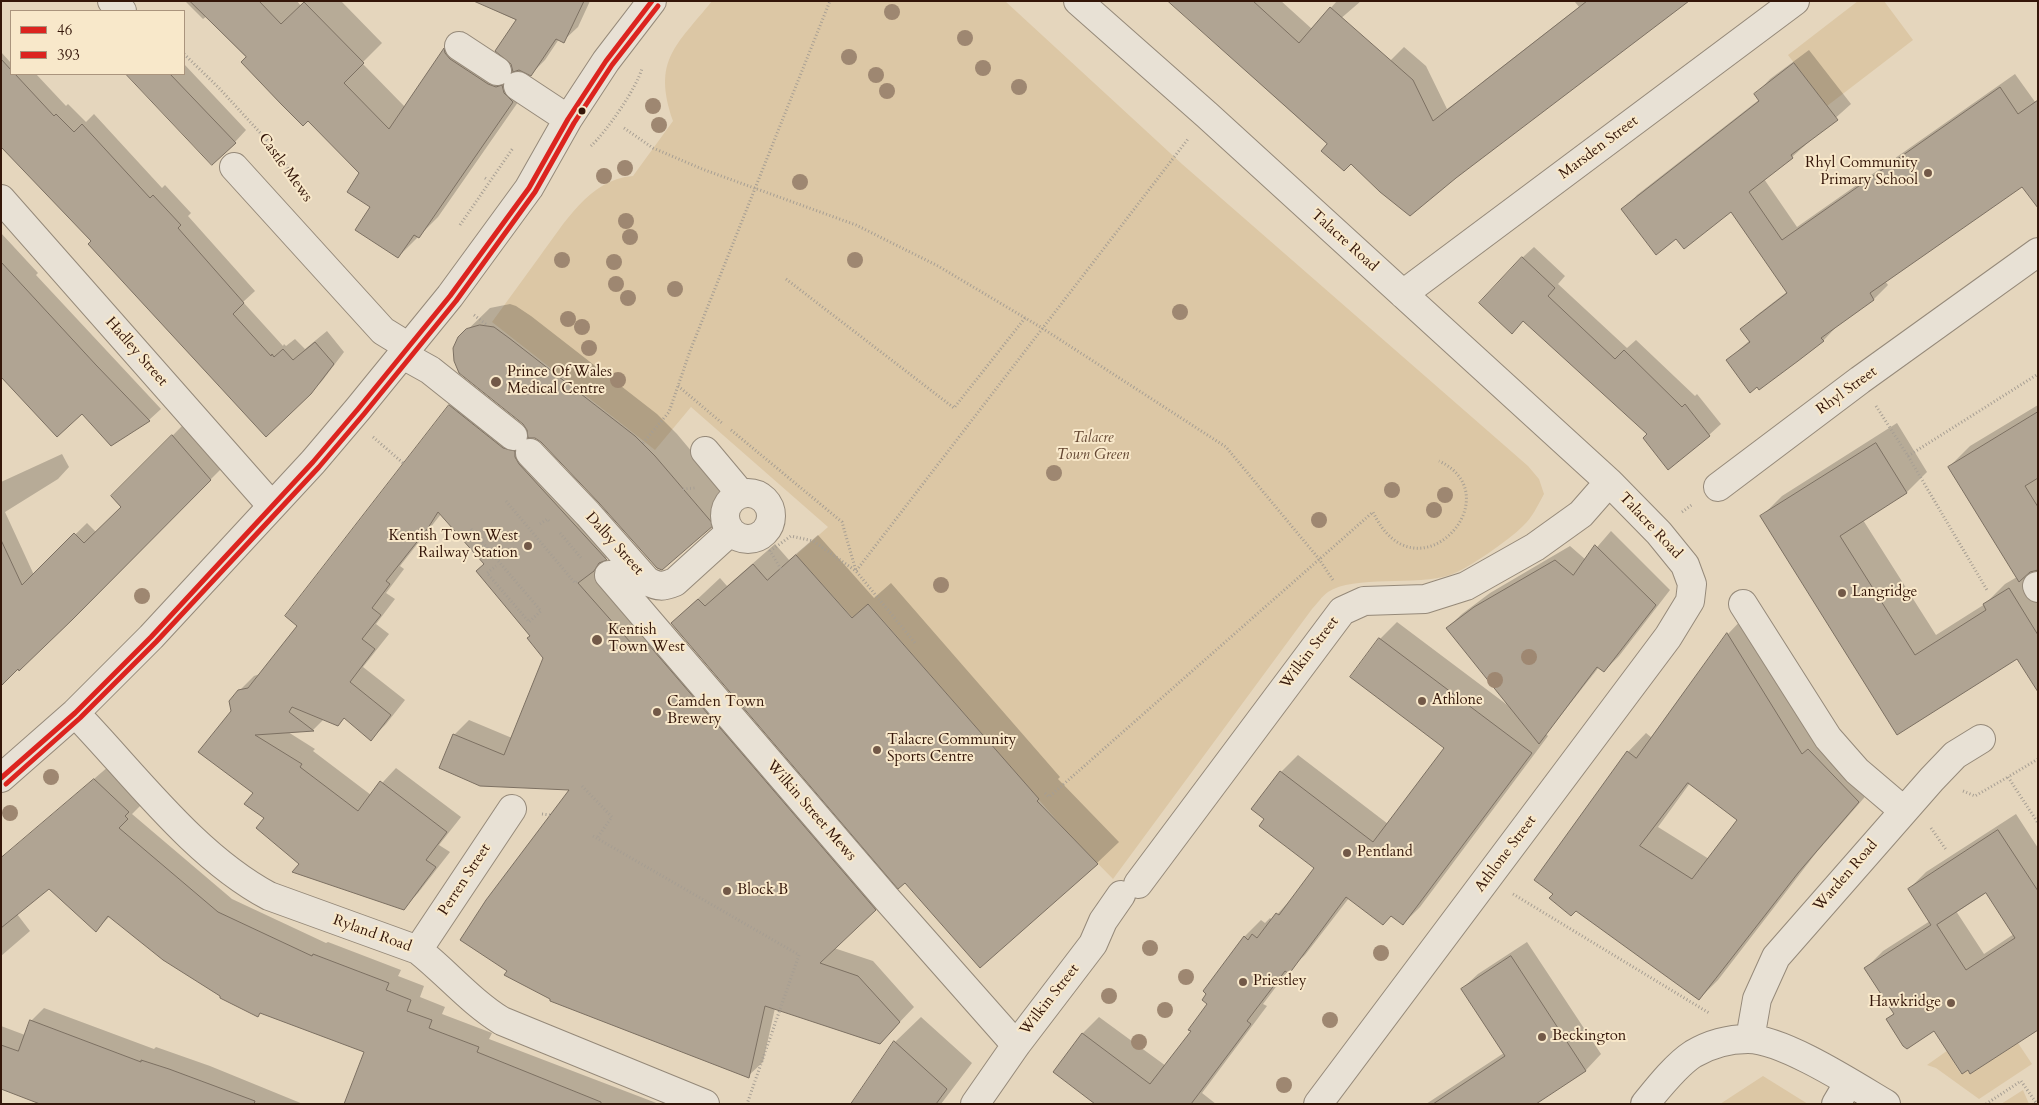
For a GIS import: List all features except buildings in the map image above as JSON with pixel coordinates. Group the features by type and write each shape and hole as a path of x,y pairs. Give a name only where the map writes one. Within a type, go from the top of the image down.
{"street":[{"path":"112,1 121,10"},
{"path":"1,778 75,713 166,622 271,505 313,462 406,351 450,296 535,180 568,119 606,61 652,1"},
{"name":"Talacre Road","path":"1078,1 1207,115 1609,482 1659,533 1685,565 1692,584 1690,601"},
{"name":"Marsden Street","path":"1402,294 1795,1"},
{"path":"459,46 568,119"},
{"path":"234,167 383,332 406,351"},
{"name":"Hadley Street","path":"1,200 271,505"},
{"name":"Rhyl Street","path":"1718,487 1860,380 2038,252"},
{"name":"Dalby Street","path":"406,351 521,445 588,514 647,581 656,586 665,586 675,582 730,532"},
{"path":"705,451 741,494"},
{"name":"Talacre Road","path":"1581,514 1609,482"},
{"path":"748,492 762,497 771,510 772,517 767,531 755,538 742,539 730,532 725,518 725,510 734,498 741,494 748,492"},
{"name":"Wilkin Street","path":"975,1104 1016,1045 1093,944 1103,921 1130,889 1342,611 1364,601 1425,599 1466,586 1535,547 1581,514"},
{"name":"Wilkin Street Mews","path":"609,575 886,898 1016,1045"},
{"name":"Athlone Street","path":"1318,1104 1668,637 1690,601"},
{"path":"1743,604 1828,738 1857,771 1904,811"},
{"name":"Ryland Road","path":"75,713 195,841 225,868 243,881 269,896 418,950 486,1011 502,1021 706,1104"},
{"name":"Warden Road","path":"1750,1038 1757,999 1776,957 1955,755 1981,738"},
{"name":"Perren Street","path":"418,950 512,809"},
{"path":"1645,1104 1662,1083 1692,1055 1719,1042 1750,1038 1783,1046 1842,1093 1886,1104"}],"path":[{"path":"643,443 670,412 678,386 754,188 830,1"},
{"name":"Castle Mews","path":"185,55 219,88 276,150 312,204"},
{"path":"856,571 1207,115"},
{"path":"624,128 653,148 702,169 856,225 938,266 1042,328 1226,448 1319,559 1338,588 1342,611"},
{"path":"786,279 954,408 1024,318"},
{"path":"1908,456 2038,374"},
{"path":"1860,380 1908,456 1987,590"},
{"path":"678,386 722,423"},
{"path":"730,429 842,522 856,571"},
{"path":"372,437 402,463"},
{"path":"1045,793 1049,797 1373,512 1382,530 1390,538 1409,547 1432,546 1443,541 1453,533 1460,524 1464,513 1466,501 1464,486 1458,474 1451,466 1439,461"},
{"path":"1659,533 1684,510 1718,487"},
{"path":"506,501 575,583 580,578"},
{"path":"540,524 547,519 584,562"},
{"path":"471,528 541,611 529,622 487,573 496,566"},
{"path":"781,568 770,551 791,536 813,541 856,571 915,643"},
{"path":"2038,759 2008,777 2038,823"},
{"path":"582,786 612,817 595,837 799,956 747,1104"},
{"path":"1488,878 1750,1038"},
{"path":"1986,1104 2022,1081 2037,1104"}],"green space":[{"name":"Talacre Town Green","path":"712,1 1005,1 1182,164 1528,466 1539,479 1544,494 1535,511 1517,532 1477,561 1458,572 1421,580 1353,584 1328,592 1312,609 1113,879 1066,831 869,604 853,618 796,555 828,527 691,407 655,450 492,322 568,217 603,185 617,179 633,176 673,121 667,100 665,83 671,55 678,43"},
{"path":"1858,1 1884,1 1913,40 1827,106 1788,55"},
{"path":"2018,1043 2032,1064 1979,1099 1936,1068 1927,1065 1951,1048 1953,1061 1961,1074 1968,1070 1970,1074"},
{"path":"1763,1076 1808,1104 1720,1104"},
{"path":"2023,1090 2029,1104 2001,1104"}],"transit line":[{"name":"46","path":"1,778 75,713 151,637 313,462 358,409 450,296 529,188 568,119 606,61 652,1"},
{"name":"393","path":"6,784 80,718 156,642 319,467 364,414 456,301 535,192 574,123 612,65 658,6"}],"place":[{"name":"Rhyl Community Primary School","path":"1928,173"},
{"name":"Prince Of Wales Medical Centre","path":"496,382"},
{"name":"Kentish Town West Railway Station","path":"528,546"},
{"name":"Langridge","path":"1842,593"},
{"name":"Kentish Town West","path":"597,640"},
{"name":"Athlone","path":"1422,701"},
{"name":"Camden Town Brewery","path":"657,712"},
{"name":"Talacre Community Sports Centre","path":"877,750"},
{"name":"Pentland","path":"1347,853"},
{"name":"Block B","path":"727,891"},
{"name":"Priestley","path":"1243,982"},
{"name":"Hawkridge","path":"1951,1003"},
{"name":"Beckington","path":"1542,1037"}]}
